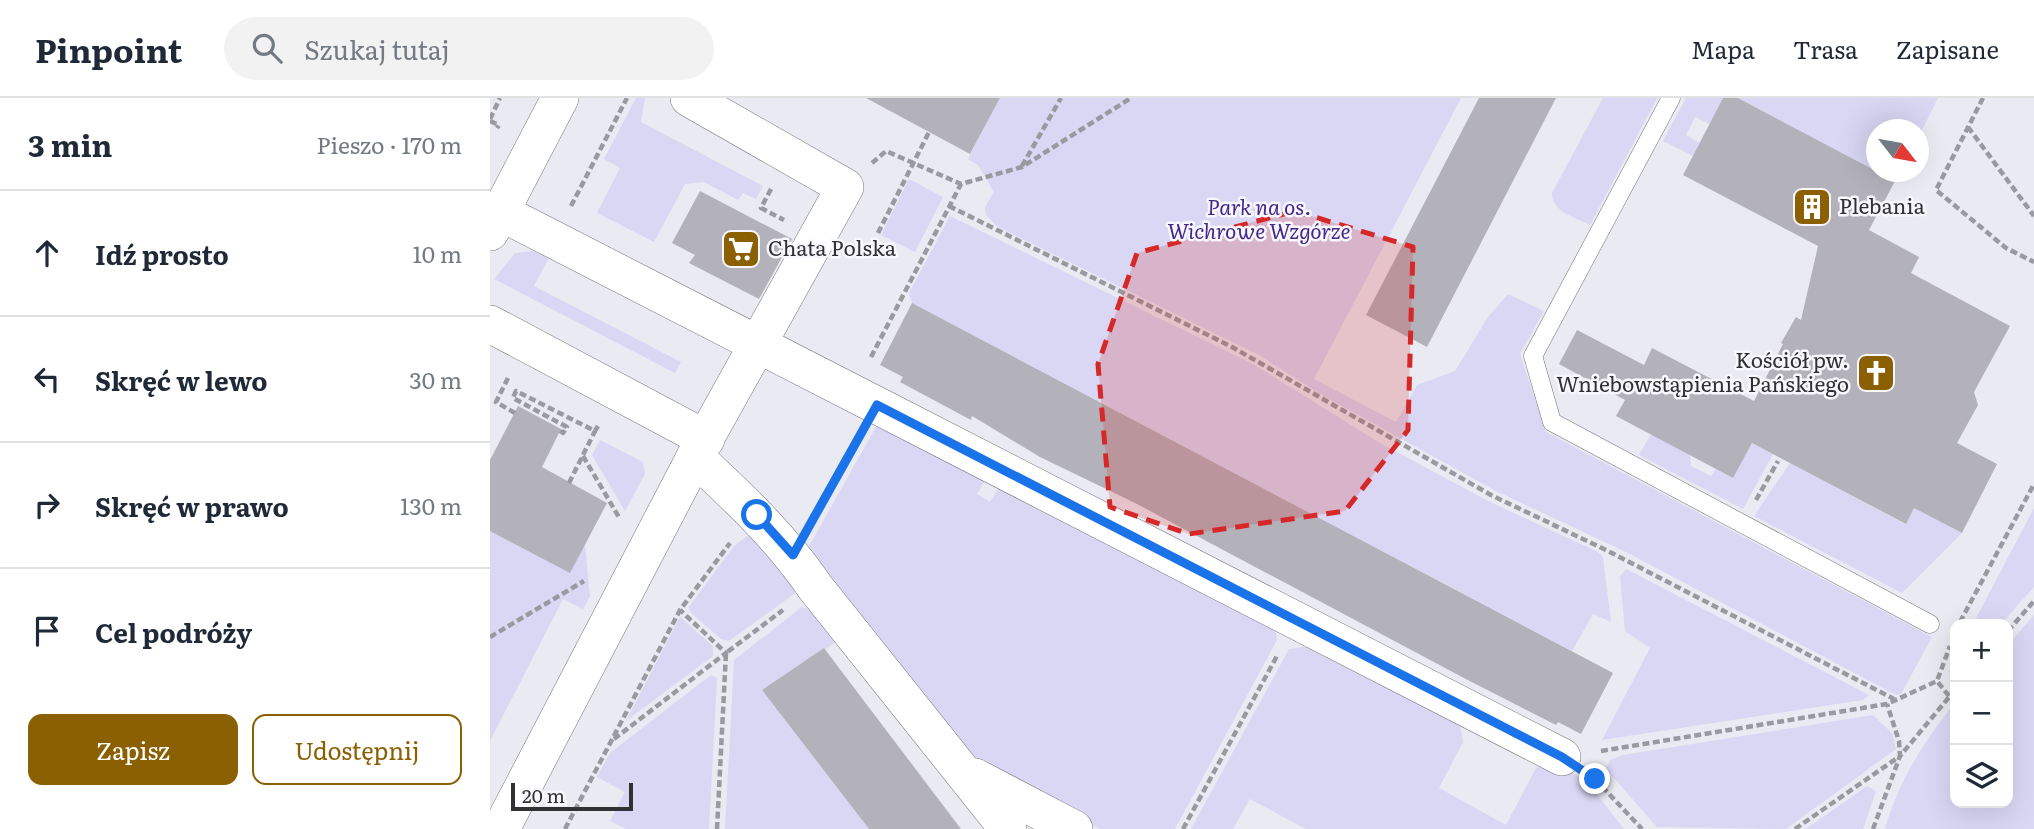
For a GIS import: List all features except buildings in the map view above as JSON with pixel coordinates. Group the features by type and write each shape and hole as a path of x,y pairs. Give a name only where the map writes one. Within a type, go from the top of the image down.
{"street":[{"path":"560,98 495,222 553,240 1562,757"},
{"path":"501,829 700,448 845,187 688,98"},
{"path":"490,324 700,448 793,555 815,587 1008,829"},
{"path":"964,772 1074,829"}],"lane":[{"path":"1671,98 1533,356 1552,422 1930,624"}],"path":[{"path":"494,133 499,125 490,120 500,98"},
{"path":"553,240 627,98"},
{"path":"1022,167 1061,98"},
{"path":"845,187 886,151 961,184 1022,167 1131,98"},
{"path":"1983,98 1936,190 2006,248 2034,262"},
{"path":"1968,127 2034,216"},
{"path":"878,233 929,132"},
{"path":"789,154 761,208 817,237"},
{"path":"793,555 961,184"},
{"path":"949,206 1232,347 1490,495 1606,550 1894,699"},
{"path":"511,372 496,402 515,413"},
{"path":"560,431 564,433 567,427 513,398 516,391 595,431"},
{"path":"569,483 601,419"},
{"path":"583,456 626,526"},
{"path":"1743,524 1778,461"},
{"path":"1962,619 2034,484"},
{"path":"565,829 680,610 729,543 757,515"},
{"path":"490,637 588,579"},
{"path":"611,741 815,587"},
{"path":"2013,625 2034,601"},
{"path":"680,610 726,653 717,829"},
{"path":"1183,829 1296,621"},
{"path":"1562,757 1887,704 1937,681 1950,644"},
{"path":"1795,829 1900,756 1950,696 1937,681"},
{"path":"1872,829 1900,756 1899,741 1887,704"},
{"path":"1562,757 1595,779 1642,829"}],"highlighted area":[{"path":"1295,211 1413,247 1408,430 1345,511 1189,534 1110,507 1098,364 1137,253"}],"green space":[{"path":"636,98 645,98 641,122 763,186 756,199 743,193 738,200 704,182 685,184 654,242 597,213 620,168 604,159"},
{"name":"Park na os. Wichrowe Wzgórze","path":"1000,98 1461,98 1314,379 1396,422 1417,385 1455,371 1488,317 1508,294 1544,311 1520,354 1546,432 1932,637 1901,694 1896,695 1628,553 1496,491 1322,395 1259,355 998,227 986,215 985,207 994,192 978,165 968,159"},
{"path":"1603,98 1657,98 1590,225 1560,209 1552,193"},
{"path":"1686,98 1723,98 1710,124 1695,117 1686,135 1699,143 1693,156 1663,141"},
{"path":"1738,98 1938,98 1928,119 1866,119 1866,166"},
{"path":"909,179 943,197 915,252 881,235"},
{"path":"950,216 1253,364 1380,443 1490,502 1598,552 1603,557 1611,622 1593,614 1572,651 912,303 909,293"},
{"path":"532,251 550,256 534,286 681,362 675,373 494,279 515,253"},
{"path":"881,418 989,474 977,494 990,502 1003,480 1275,628 1277,640 1175,829 1100,829 973,762 808,548"},
{"path":"1651,434 1690,455 1691,466 1711,476 1716,469 1733,478 1752,443 1773,454 1743,509 1639,455"},
{"path":"600,440 643,462 645,474 625,511 592,455"},
{"path":"1790,463 1905,524 1914,508 1962,533 1902,593 1754,516"},
{"path":"2034,508 2034,587 2005,619 1976,619"},
{"path":"490,531 585,544 590,597 583,609 563,599 490,741"},
{"path":"749,535 756,535 797,583 794,594 729,641 721,639 690,612 689,607 734,546"},
{"path":"1626,569 1869,695 1863,700 1602,740 1650,648 1625,631 1620,576"},
{"path":"802,607 815,611 836,642 762,690 869,829 725,829 734,660"},
{"path":"2034,615 2034,829 1885,829 1897,795 1913,763 1950,710 1950,808 2013,808 2013,639"},
{"path":"680,617 713,646 713,656 626,721"},
{"path":"1311,646 1460,725 1463,742 1439,788 1506,825 1536,768 1549,765 1562,767 1597,795 1624,829 1306,829 1250,799 1233,829 1191,829 1289,649"},
{"path":"711,675 717,678 709,829 626,829 610,821 625,792 597,777 610,753"},
{"path":"1873,715 1892,733 1896,749 1786,829 1657,827 1606,769 1610,760 1623,755"},
{"path":"1867,786 1876,791 1863,829 1806,829"}],"place":[{"name":"Plebania","path":"1812,207"},
{"name":"Chata Polska","path":"741,249"},
{"name":"Kościół pw. Wniebowstąpienia Pańskiego","path":"1876,373"}],"route":[{"path":"757,515 793,555 877,405 1562,757 1595,779"}]}
